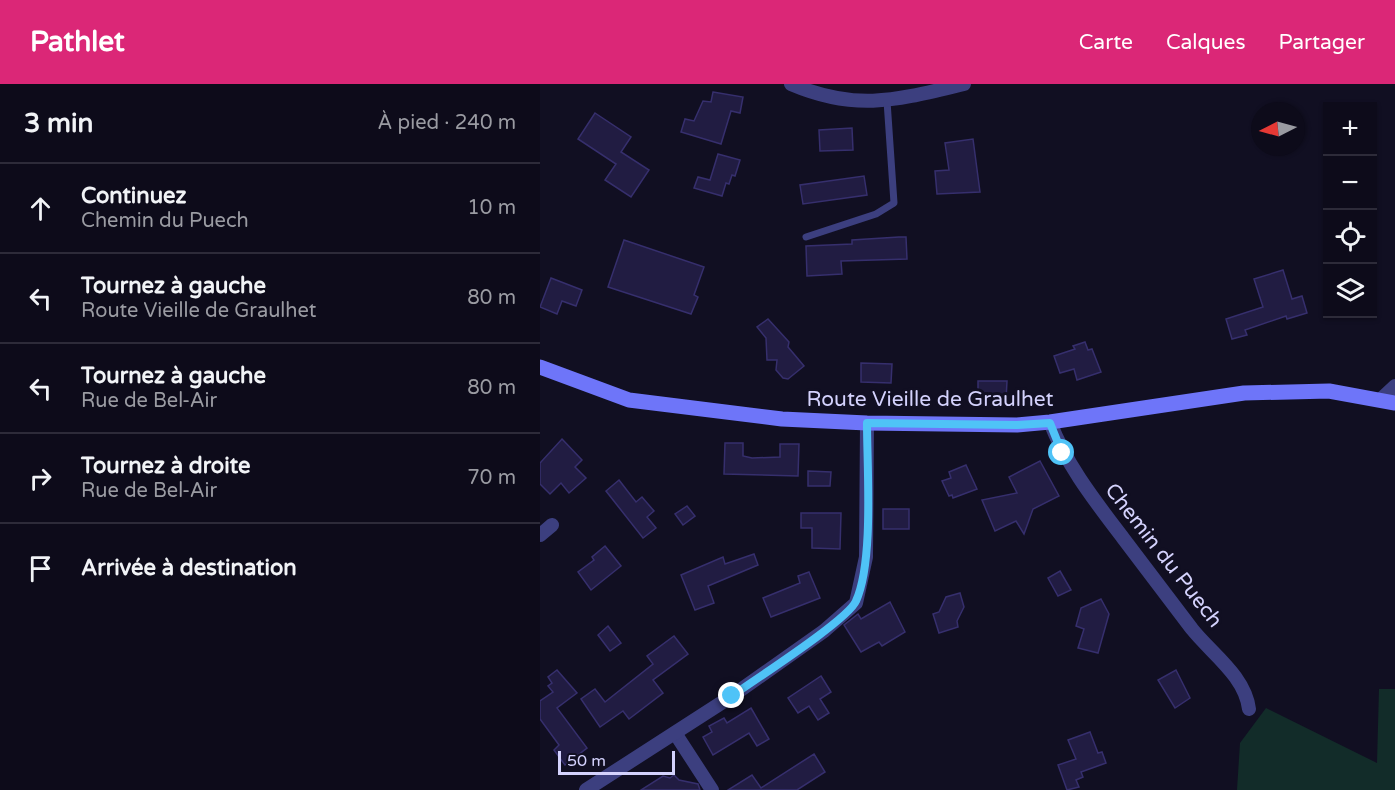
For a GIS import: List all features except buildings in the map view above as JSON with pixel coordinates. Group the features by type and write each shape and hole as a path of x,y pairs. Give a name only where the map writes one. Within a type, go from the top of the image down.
{"main road":[{"name":"Route Vieille de Graulhet","path":"540,367 629,400 782,419 867,423 1017,425 1050,423 1244,393 1329,391 1388,401"}],"street":[{"path":"791,84 849,100 872,103 964,84"},
{"path":"1388,401 1395,386"},
{"path":"586,790 675,733 824,631 856,603 866,557 867,423"},
{"name":"Chemin du Puech","path":"1050,423 1062,453 1087,490 1194,631 1236,678 1247,694 1249,709"},
{"path":"540,535 552,525"},
{"path":"675,733 712,790"}],"lane":[{"path":"806,237 876,214 894,203 887,100"}],"green space":[{"path":"1379,689 1395,689 1395,790 1237,790 1240,743 1266,708 1377,763"}],"route":[{"path":"732,696 824,631 856,603 866,557 867,423 1017,425 1050,423 1062,453"}]}
